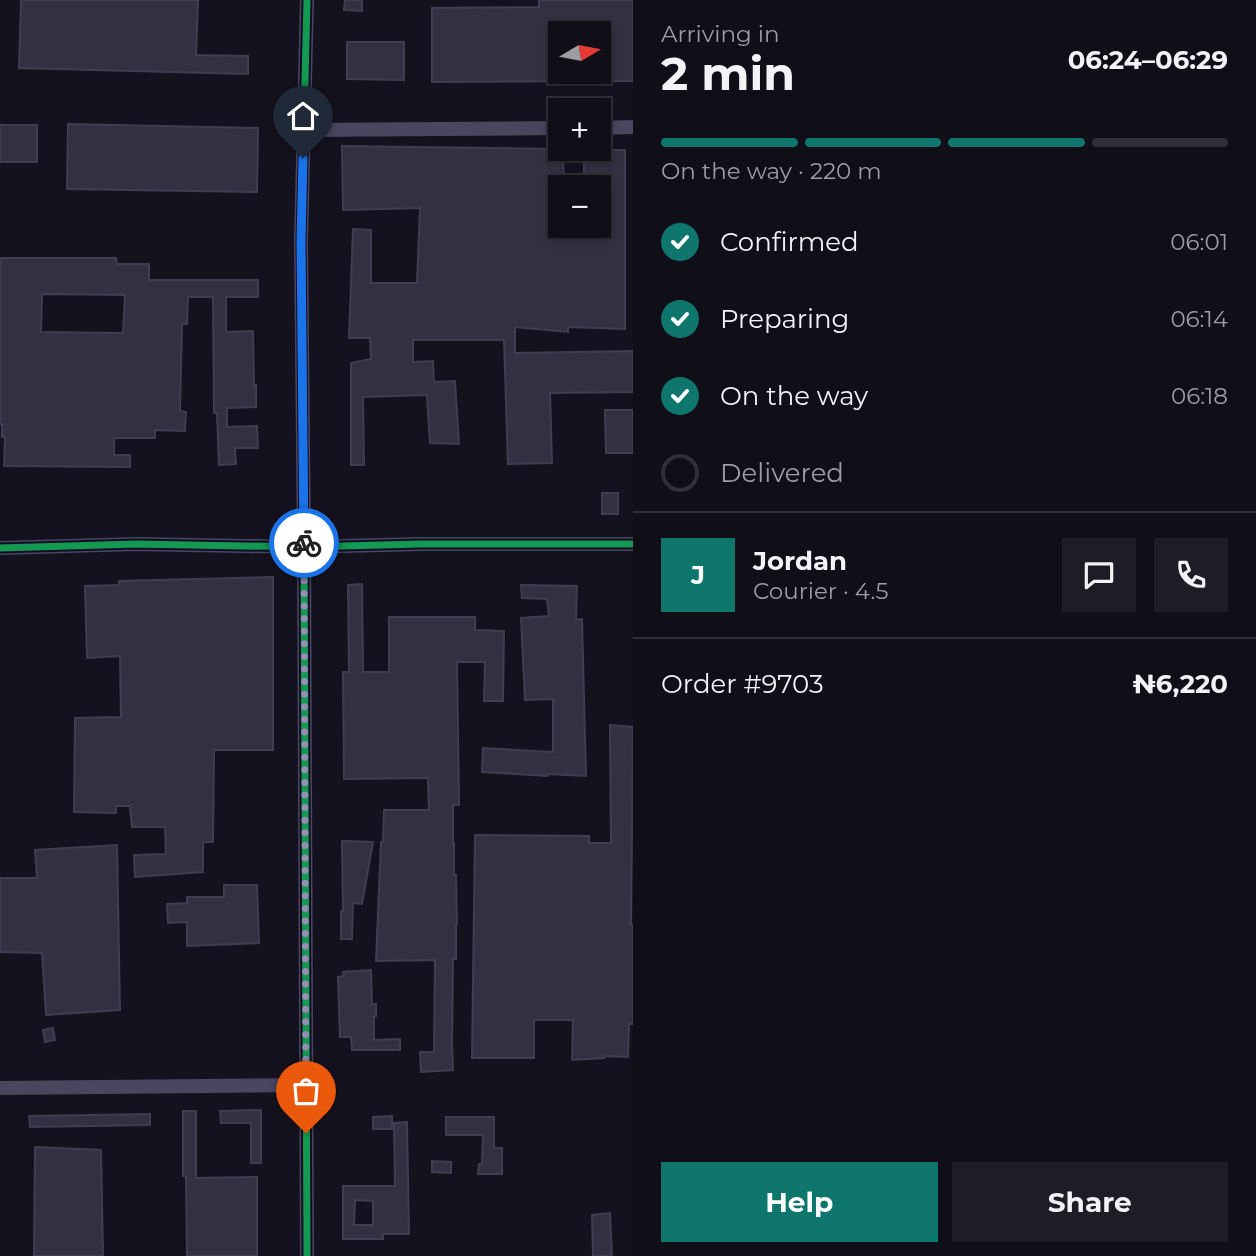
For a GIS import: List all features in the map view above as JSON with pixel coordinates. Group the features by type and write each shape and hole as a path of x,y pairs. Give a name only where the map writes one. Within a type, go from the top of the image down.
{"street":[{"path":"307,0 301,255 307,1256"},
{"path":"611,128 633,127"},
{"path":"303,130 548,128"},
{"path":"0,548 136,544 304,547 633,544"},
{"path":"0,1088 306,1084"}],"building":[{"path":"21,0 198,0 196,55 248,56 248,74 19,68"},
{"path":"345,0 362,0 362,11 344,10"},
{"path":"539,0 633,0 633,81 611,81 611,21 548,21 548,81 432,82 432,8 539,7"},
{"path":"347,42 404,42 404,80 347,79"},
{"path":"68,124 258,128 257,192 67,189"},
{"path":"0,125 37,125 37,162 0,162"},
{"path":"342,146 548,149 548,161 563,161 564,175 548,175 548,238 611,238 611,175 584,175 584,161 611,161 611,150 625,150 625,329 568,327 568,332 515,327 515,353 633,351 633,392 550,393 552,463 508,464 504,340 413,340 413,362 433,361 434,382 455,381 459,444 430,443 427,395 363,397 364,465 351,465 351,363 371,359 370,338 349,338 353,229 371,230 371,283 417,283 420,208 343,210"},
{"path":"0,258 116,258 117,264 149,264 149,280 258,280 258,297 226,297 226,332 253,331 256,407 227,408 227,427 257,426 258,448 235,448 236,464 219,465 217,413 214,413 213,297 188,297 187,324 182,324 180,411 186,412 185,431 155,430 155,438 114,438 114,455 130,455 130,467 4,466 5,437 2,437","holes":["42,294 125,295 123,333 41,332"]},
{"path":"605,410 633,410 633,453 606,453"},
{"path":"602,493 618,493 618,514 602,514"},
{"path":"273,577 273,750 214,750 213,842 203,842 203,872 135,877 134,855 166,854 165,827 132,827 130,806 116,806 116,813 74,812 75,718 121,717 120,656 87,658 85,586 119,585 119,581"},
{"path":"362,584 363,672 389,672 389,617 475,617 475,630 504,631 503,701 484,701 485,662 457,662 459,805 453,805 457,924 456,959 453,959 453,1070 421,1072 420,1052 434,1052 435,960 376,961 384,810 429,810 428,778 344,779 343,672 349,672 348,585"},
{"path":"521,585 577,586 576,620 582,619 586,776 482,772 483,748 553,752 553,699 525,700 521,618 549,616 547,599 522,598"},
{"path":"610,725 633,727 633,1024 629,1024 628,1057 604,1056 572,1060 573,1020 534,1020 534,1058 472,1058 475,835 589,836 589,843 611,843"},
{"path":"342,841 373,842 362,904 353,903 352,939 341,939"},
{"path":"117,845 120,1010 46,1015 42,953 0,952 0,878 37,878 35,850"},
{"path":"224,885 257,885 259,943 187,946 187,922 168,923 167,904 187,903 187,897 224,897"},
{"path":"371,970 372,1004 376,1004 374,1040 400,1039 400,1050 352,1050 351,1037 340,1037 338,977 344,976 343,972"},
{"path":"53,1028 55,1040 45,1042 43,1030"},
{"path":"261,1110 261,1163 251,1163 251,1123 221,1123 220,1111"},
{"path":"183,1111 196,1111 196,1178 257,1177 257,1256 187,1256"},
{"path":"150,1114 150,1125 30,1127 29,1116"},
{"path":"392,1116 392,1129 373,1129 373,1117"},
{"path":"446,1117 494,1117 494,1148 502,1148 502,1174 478,1174 479,1164 482,1164 483,1135 446,1135"},
{"path":"407,1122 409,1234 383,1234 383,1239 343,1239 343,1186 395,1186 394,1123","holes":["355,1200 373,1201 373,1225 354,1225"]},
{"path":"35,1147 101,1150 103,1256 34,1256"},
{"path":"432,1161 451,1162 451,1173 432,1172"},
{"path":"610,1213 612,1256 593,1256 592,1215"}],"cycle path":[{"path":"307,0 301,241 307,1256"},
{"path":"0,548 136,544 304,547 633,544"}],"way so far":[{"path":"304,543 306,1133"}],"route":[{"path":"303,158 301,241 304,543"}]}
